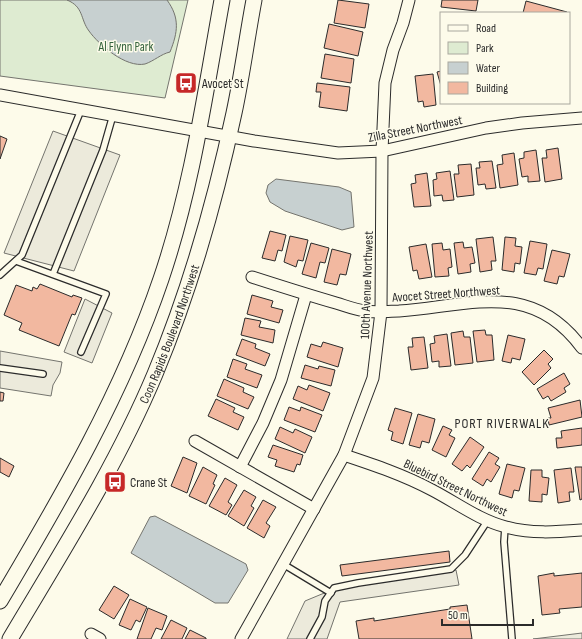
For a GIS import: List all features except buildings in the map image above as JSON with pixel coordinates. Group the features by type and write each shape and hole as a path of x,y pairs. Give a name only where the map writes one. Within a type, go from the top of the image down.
{"main road":[{"name":"Coon Rapids Boulevard Northwest","path":"0,601 82,458 125,372 148,316 172,243 188,184 222,0"},
{"name":"Coon Rapids Boulevard Northwest","path":"10,639 119,451 154,375 193,274 229,136 254,0"}],"street":[{"name":"100th Avenue Northwest","path":"241,639 344,455 373,378 381,312 382,151 385,83 393,50 403,23 409,0"},
{"path":"0,95 229,136"},
{"name":"Zilla Street Northwest","path":"229,136 254,142 338,153 382,151 486,128 522,123 582,118"},
{"name":"Avocet Street Northwest","path":"252,277 306,295 365,311 381,312 477,302 502,301 524,304 539,311 558,324 575,338 582,348"},
{"path":"240,467 263,423 281,380 306,295"},
{"path":"195,442 314,509"},
{"name":"Bluebird Street Northwest","path":"344,455 404,476 433,490 475,515 505,527 526,532 582,530"}],"lane":[{"path":"0,275 22,255 81,110"},
{"path":"53,274 103,150 113,115"},
{"path":"16,261 106,294 81,352"},
{"path":"0,368 43,374"},
{"path":"310,639 322,617 325,601 334,588 451,569 465,555 488,520"},
{"path":"505,527 504,542 512,639"},
{"path":"283,564 331,593"}],"green space":[{"name":"Al Flynn Park","path":"0,0 188,0 165,98 0,76"}],"shaded area":[{"path":"53,131 120,155 74,271 4,253"},
{"path":"85,299 112,313 92,363 64,352"},
{"path":"0,351 62,362 60,373 53,385 51,396 0,388"},
{"path":"456,570 459,585 340,602 327,639 287,639 305,601 334,589 358,583"},
{"path":"582,633 582,639 533,639"}],"water":[{"path":"67,0 167,0 176,19 175,38 170,52 145,64 138,64 122,59 106,49 93,37 86,27 79,10"},
{"path":"276,179 339,187 351,192 354,227 342,230 285,211 270,202 266,193 268,185"},
{"path":"155,516 246,564 248,570 228,603 215,603 131,553 150,517"}],"place":[{"name":"Avocet St","path":"186,83"},
{"name":"Crane St","path":"115,482"}],"district":[{"name":"PORT RIVERWALK","path":"502,423"}]}
